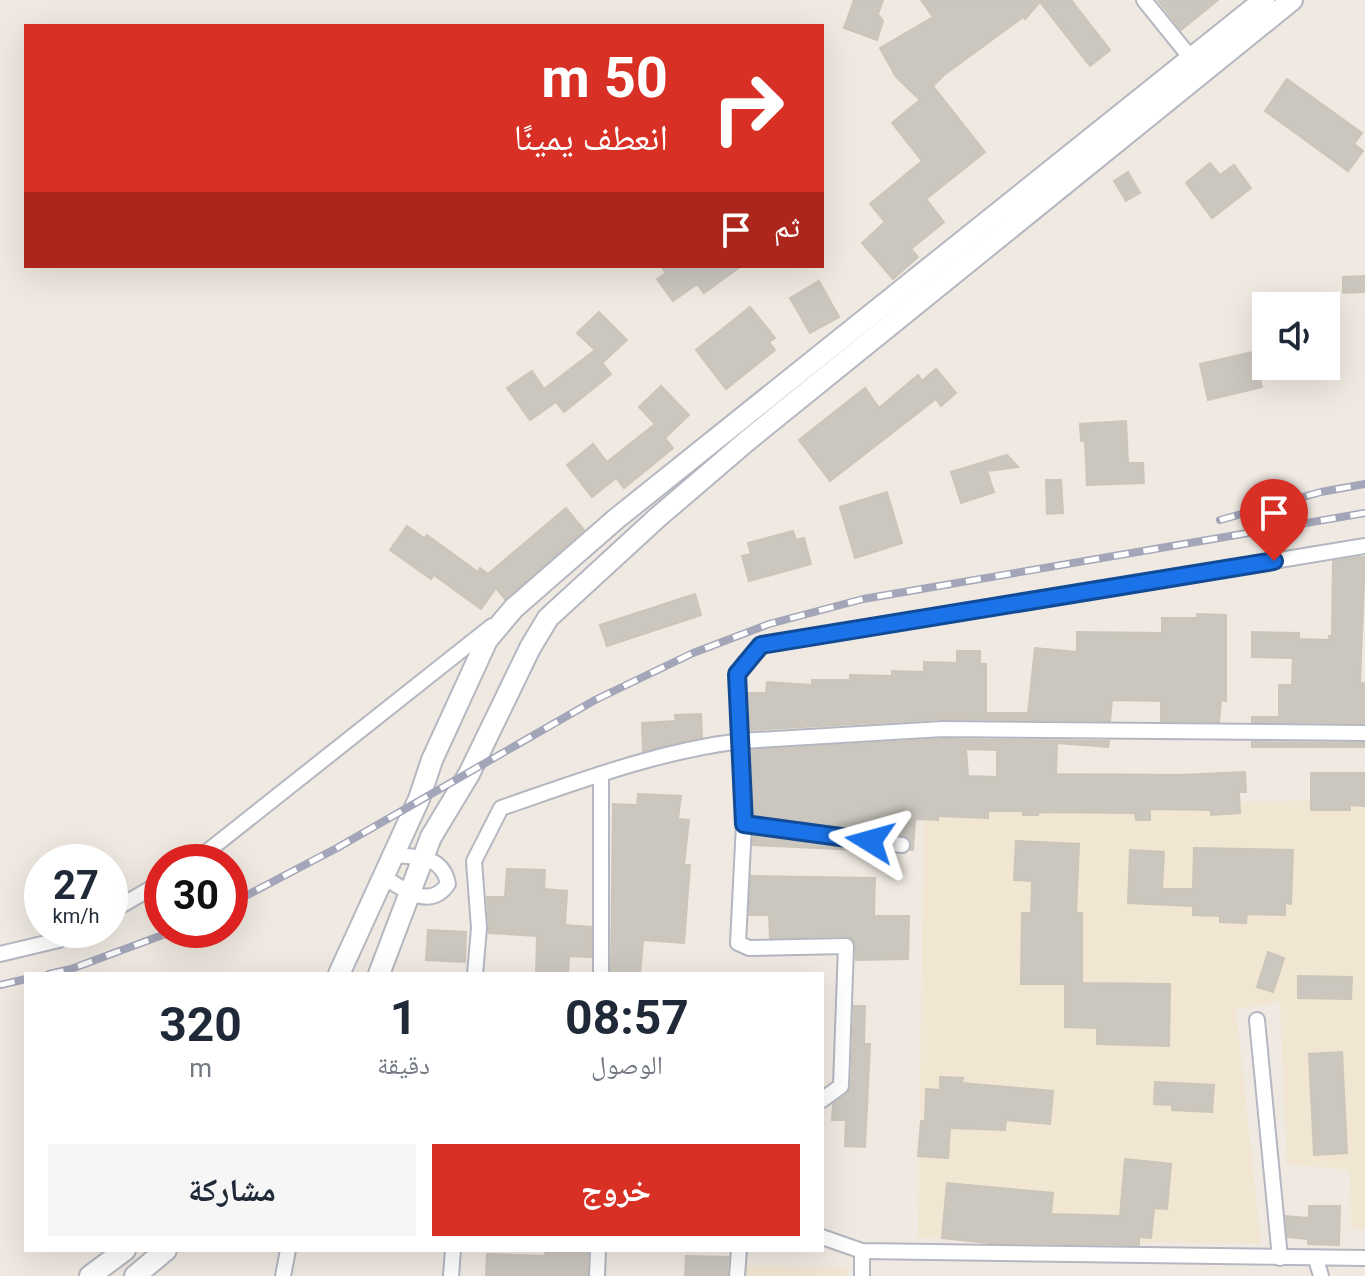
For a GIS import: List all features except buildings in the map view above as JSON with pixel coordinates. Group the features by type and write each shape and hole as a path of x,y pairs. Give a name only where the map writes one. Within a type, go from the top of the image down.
{"main road":[{"path":"380,972 431,837 469,774 530,648 548,618 748,440 1292,0"},
{"path":"340,972 487,640 514,608 616,519 1261,1"},
{"path":"90,1276 122,1252"},
{"path":"135,1276 164,1252"}],"street":[{"path":"1144,0 1190,57"},
{"path":"824,1099 841,1086 846,946 749,948 738,943 744,824 737,674 761,645 1365,546"},
{"path":"217,844 514,608"},
{"path":"475,972 479,928 474,861 501,808 601,774 709,745 943,729 1365,733"},
{"path":"601,774 601,972"},
{"path":"744,824 902,845"},
{"path":"384,877 410,894 426,898 441,894 448,884 445,871 423,858 394,855"},
{"path":"448,884 476,882"},
{"path":"0,954 25,948"},
{"path":"1257,1020 1280,1258"},
{"path":"824,1238 862,1251 1365,1258"},
{"path":"862,1251 862,1276"},
{"path":"283,1276 288,1252"},
{"path":"451,1276 453,1252"},
{"path":"597,1276 598,1252"},
{"path":"737,1276 739,1252"},
{"path":"1316,1259 1321,1276"}],"shaded area":[{"path":"1365,795 1365,1228 1351,1229 1350,1170 1287,1164 1280,1002 1236,1009 1261,1244 918,1238 924,806 1356,800"},
{"path":"730,1266 847,1268 847,1276 730,1276"}],"railway":[{"path":"1220,520 1321,492 1365,484"},
{"path":"248,895 337,848 595,700 693,653 769,624 863,599 1365,513"},
{"path":"58,972 144,942"},
{"path":"0,985 24,979"}],"route":[{"path":"870,841 744,824 737,674 761,645 1274,561"}]}
